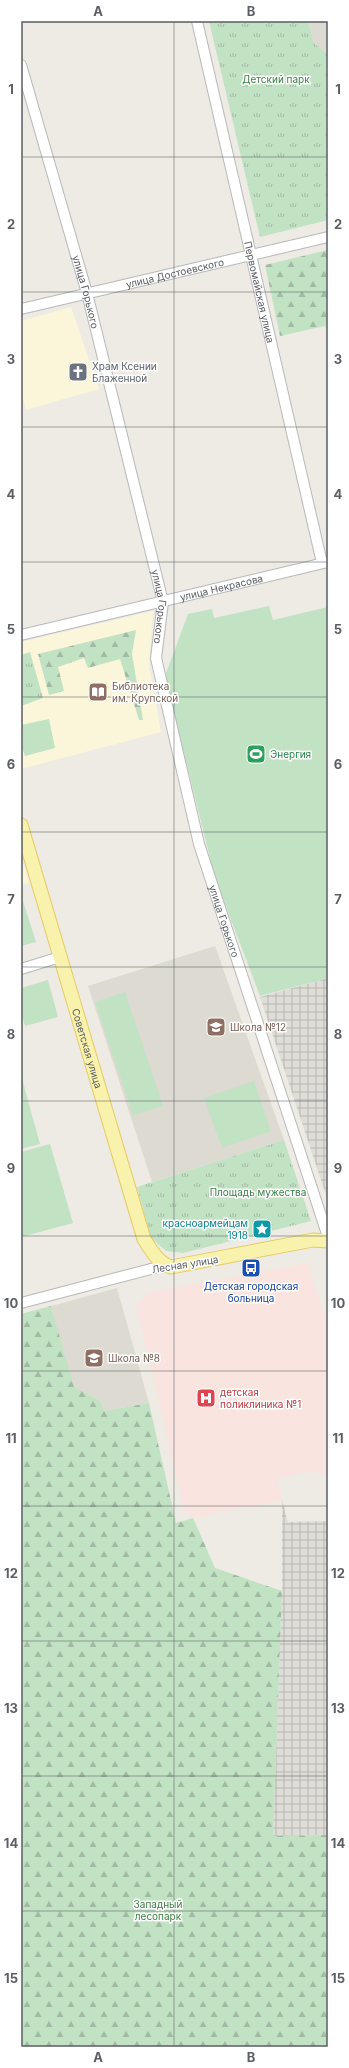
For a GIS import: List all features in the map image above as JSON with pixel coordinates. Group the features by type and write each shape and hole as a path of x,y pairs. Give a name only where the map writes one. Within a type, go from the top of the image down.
{"main road":[{"name":"Советская улица","path":"21,825 144,1239 152,1253 166,1265"},
{"name":"Лесная улица","path":"166,1265 171,1267 314,1240 328,1241"}],"street":[{"name":"Первомайская улица","path":"197,21 250,254 325,562"},
{"name":"улица Горького","path":"21,65 87,293 163,602 156,658 199,844 328,1236"},
{"name":"улица Достоевского","path":"21,309 328,236"},
{"name":"улица Некрасова","path":"21,634 163,602 325,562"},
{"path":"21,969 60,957"},
{"name":"Лесная улица","path":"21,1303 166,1265"}],"shaded area":[{"path":"308,21 328,21 328,54 314,43"},
{"path":"71,307 99,389 26,410 21,390 21,321"},
{"path":"153,611 149,665 161,732 21,769 21,642"},
{"path":"21,855 29,883 21,885"},
{"path":"215,946 284,1140 152,1182 88,986"},
{"path":"328,978 328,1201 260,997"},
{"path":"308,1263 328,1328 328,1475 311,1471 277,1479 282,1500 193,1518 184,1510 136,1305 150,1292"},
{"path":"117,1288 149,1403 104,1411 101,1401 73,1387 51,1306"},
{"path":"282,1500 288,1522 328,1521 328,1835 273,1836 282,1591"}],"green space":[{"name":"Детский парк","path":"209,21 308,21 314,43 328,54 328,220 260,237"},
{"path":"328,250 328,332 325,326 280,336 265,265"},
{"name":"Энергия","path":"269,606 273,620 328,607 328,978 260,996 215,878 165,676 188,614 212,609 214,618"},
{"path":"136,630 132,654 143,720 139,720 120,659 88,668 84,658 58,667 64,691 49,695 38,654"},
{"path":"30,652 43,698 21,706 21,655"},
{"path":"49,719 55,748 25,756 21,744 21,725"},
{"path":"21,901 23,901 36,942 21,946"},
{"path":"48,980 58,1017 25,1026 21,1011 21,988"},
{"path":"125,992 163,1106 133,1115 95,1002"},
{"path":"21,1075 40,1144 21,1149"},
{"path":"254,1081 271,1131 222,1148 204,1098"},
{"name":"Площадь мужества","path":"284,1140 311,1221 183,1253 166,1251 151,1238 137,1187"},
{"path":"50,1144 73,1223 21,1237 21,1152"},
{"name":"Западный лесопарк","path":"51,1306 74,1387 101,1401 104,1411 149,1403 176,1523 193,1518 215,1568 282,1591 273,1836 328,1835 328,2047 21,2047 21,1314"}],"place":[{"name":"Храм Ксении Блаженной","path":"78,372"},
{"name":"Библиотека им. Крупской","path":"98,692"},
{"name":"Энергия","path":"256,754"},
{"name":"Школа №12","path":"216,1027"},
{"name":"красноармейцам 1918","path":"262,1229"},
{"name":"Детская городская больница","path":"251,1268"},
{"name":"Школа №8","path":"94,1358"},
{"name":"детская поликлиника №1","path":"206,1398"}]}
